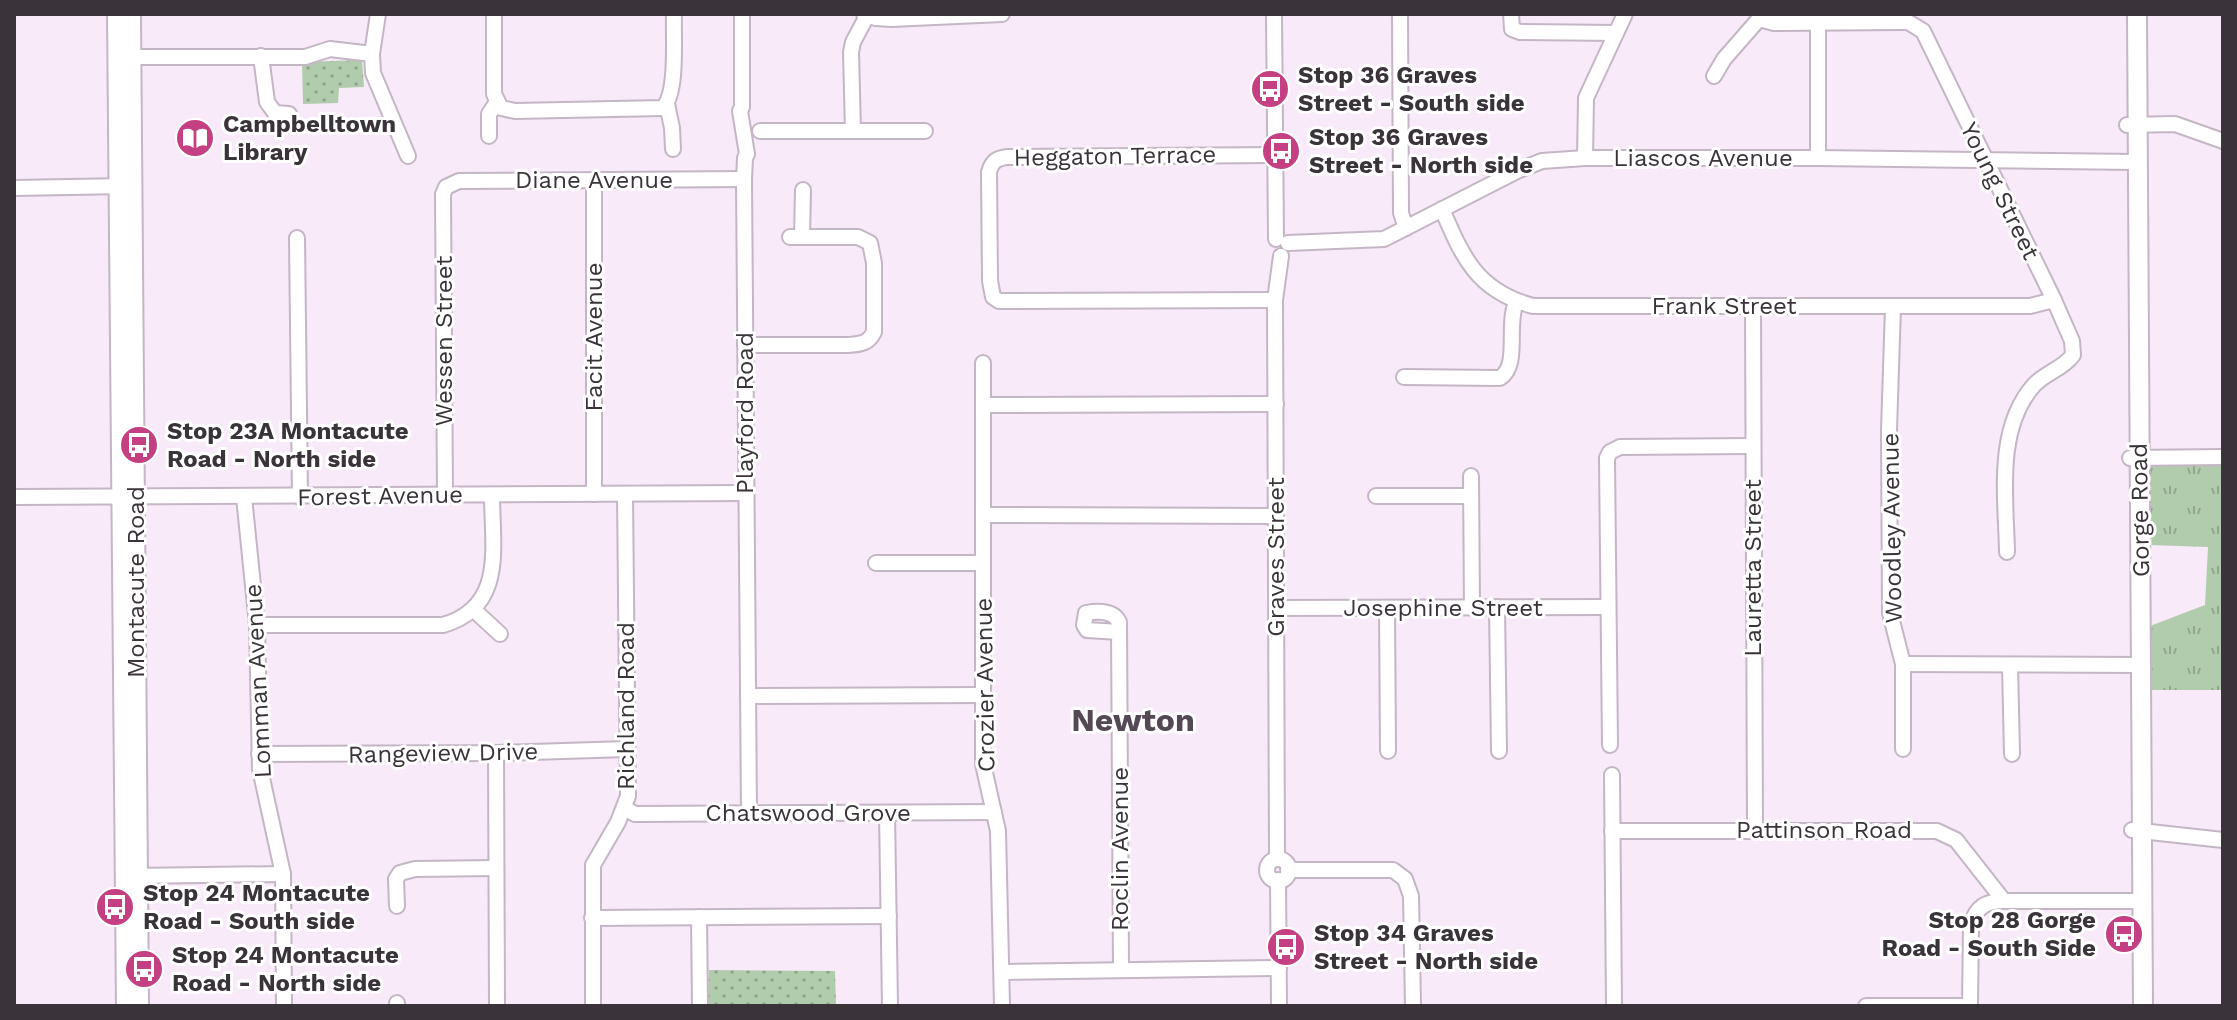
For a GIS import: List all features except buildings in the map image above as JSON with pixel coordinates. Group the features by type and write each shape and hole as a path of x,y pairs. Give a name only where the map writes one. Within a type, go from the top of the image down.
{"main road":[{"name":"Montacute Road","path":"117,14 124,57 128,497 131,876 126,1006"},
{"name":"Montacute Road","path":"124,57 131,14"},
{"name":"Gorge Road","path":"2126,14 2132,125"},
{"name":"Gorge Road","path":"2137,14 2132,161 2137,830 2143,1006"},
{"name":"Montacute Road","path":"131,876 139,1006"},
{"name":"Gorge Road","path":"2134,1006 2138,902"}],"street":[{"path":"378,14 372,54 373,73 408,156"},
{"path":"494,14 494,94 501,108 515,111 658,109 667,104"},
{"path":"673,149 667,104 672,91 674,14"},
{"name":"Playford Road","path":"742,14 740,111 747,154 744,179 749,814"},
{"path":"853,131 851,52 866,15 891,19 1002,14"},
{"name":"Graves Street","path":"1274,14 1274,155 1282,246 1275,300 1281,870 1279,1006"},
{"path":"1400,14 1401,213 1406,228"},
{"path":"1511,14 1512,29 1520,32 1616,33"},
{"path":"1585,158 1586,98 1625,14"},
{"path":"1714,76 1724,59 1760,16 1774,23 1818,23 1818,158"},
{"name":"Young Street","path":"1818,23 1898,22 1916,26 1926,36 2072,341 2073,355 2070,360 2036,382 2025,397 2014,423 2006,469 2007,552"},
{"path":"124,57 305,57 330,49 372,54"},
{"path":"261,56 267,102 275,113 289,114"},
{"path":"489,136 489,114 497,102"},
{"path":"2132,125 2175,124 2223,141"},
{"path":"760,131 925,131"},
{"name":"Heggaton Terrace","path":"1274,155 1008,157 996,159 989,172 990,281 991,291 999,301 1275,300"},
{"name":"Liascos Avenue","path":"1282,246 1376,241 1530,164 1542,161 1585,158 2132,161"},
{"name":"Diane Avenue","path":"446,187 459,181 744,179"},
{"name":"Facit Avenue","path":"594,180 594,494"},
{"path":"14,188 125,186"},
{"name":"Wessen Street","path":"445,495 443,194 446,187"},
{"path":"745,345 864,344 874,332 874,263 870,243 858,237 796,237 803,190"},
{"name":"Frank Street","path":"1442,209 1471,267 1489,286 1516,302 1533,306 2030,306 2054,300"},
{"path":"297,238 300,497"},
{"path":"1404,377 1500,378 1509,372 1511,316 1516,302"},
{"name":"Lauretta Street","path":"1753,306 1755,829"},
{"name":"Woodley Avenue","path":"1893,307 1889,430 1890,613 1903,664 1903,749"},
{"name":"Crozier Avenue","path":"983,363 983,764 998,831 1002,1006"},
{"path":"984,405 1276,404"},
{"path":"1610,745 1607,458 1610,452 1620,447 1752,446"},
{"path":"2134,457 2223,457"},
{"path":"1471,476 1472,607"},
{"name":"Forest Avenue","path":"14,497 746,493"},
{"name":"Richland Road","path":"593,1006 593,865 628,796 625,494"},
{"path":"257,625 443,625 474,610 491,579 492,495"},
{"path":"1376,496 1471,496"},
{"name":"Lomman Avenue","path":"244,497 257,625 259,754 283,874 284,1006"},
{"path":"983,515 1276,516"},
{"path":"876,563 983,563"},
{"path":"1497,607 1499,751"},
{"name":"Josephine Street","path":"1277,608 1608,607"},
{"path":"1387,608 1388,751"},
{"path":"474,610 500,634"},
{"name":"Roclin Avenue","path":"1119,632 1121,970"},
{"path":"1903,664 2136,665"},
{"path":"2010,665 2012,754"},
{"path":"748,696 984,695"},
{"name":"Rangeview Drive","path":"259,754 627,749"},
{"path":"496,753 497,1006"},
{"path":"1612,775 1614,1006"},
{"name":"Chatswood Grove","path":"624,808 635,814 994,812"},
{"path":"887,813 890,1006"},
{"name":"Pattinson Road","path":"1612,831 1926,830 1945,833 1956,840 2004,901"},
{"path":"2137,830 2223,840"},
{"path":"397,906 396,879 406,870 496,868"},
{"path":"1281,870 1393,870 1405,879 1411,896 1413,1006"},
{"path":"131,876 283,874"},
{"path":"1866,1006 1970,1006 1974,915 1986,903 2138,902"},
{"path":"592,918 889,916"},
{"path":"699,917 700,1006"},
{"path":"1002,972 1279,968"}],"green space":[{"path":"362,60 364,87 339,88 338,103 303,104 302,62"},
{"path":"2149,466 2223,466 2223,690 2149,690 2150,626 2205,605 2208,547 2149,545"},
{"path":"709,970 835,971 836,1006 708,1006"}],"place":[{"name":"Stop 36 Graves Street - South side","path":"1270,89"},
{"name":"Campbelltown Library","path":"195,138"},
{"name":"Stop 36 Graves Street - North side","path":"1281,151"},
{"name":"Stop 23A Montacute Road - North side","path":"139,445"},
{"name":"Stop 24 Montacute Road - South side","path":"115,907"},
{"name":"Stop 28 Gorge Road - South Side","path":"2124,934"},
{"name":"Stop 34 Graves Street - North side","path":"1286,947"},
{"name":"Stop 24 Montacute Road - North side","path":"144,969"}],"district":[{"name":"Newton","path":"1133,720"}]}
